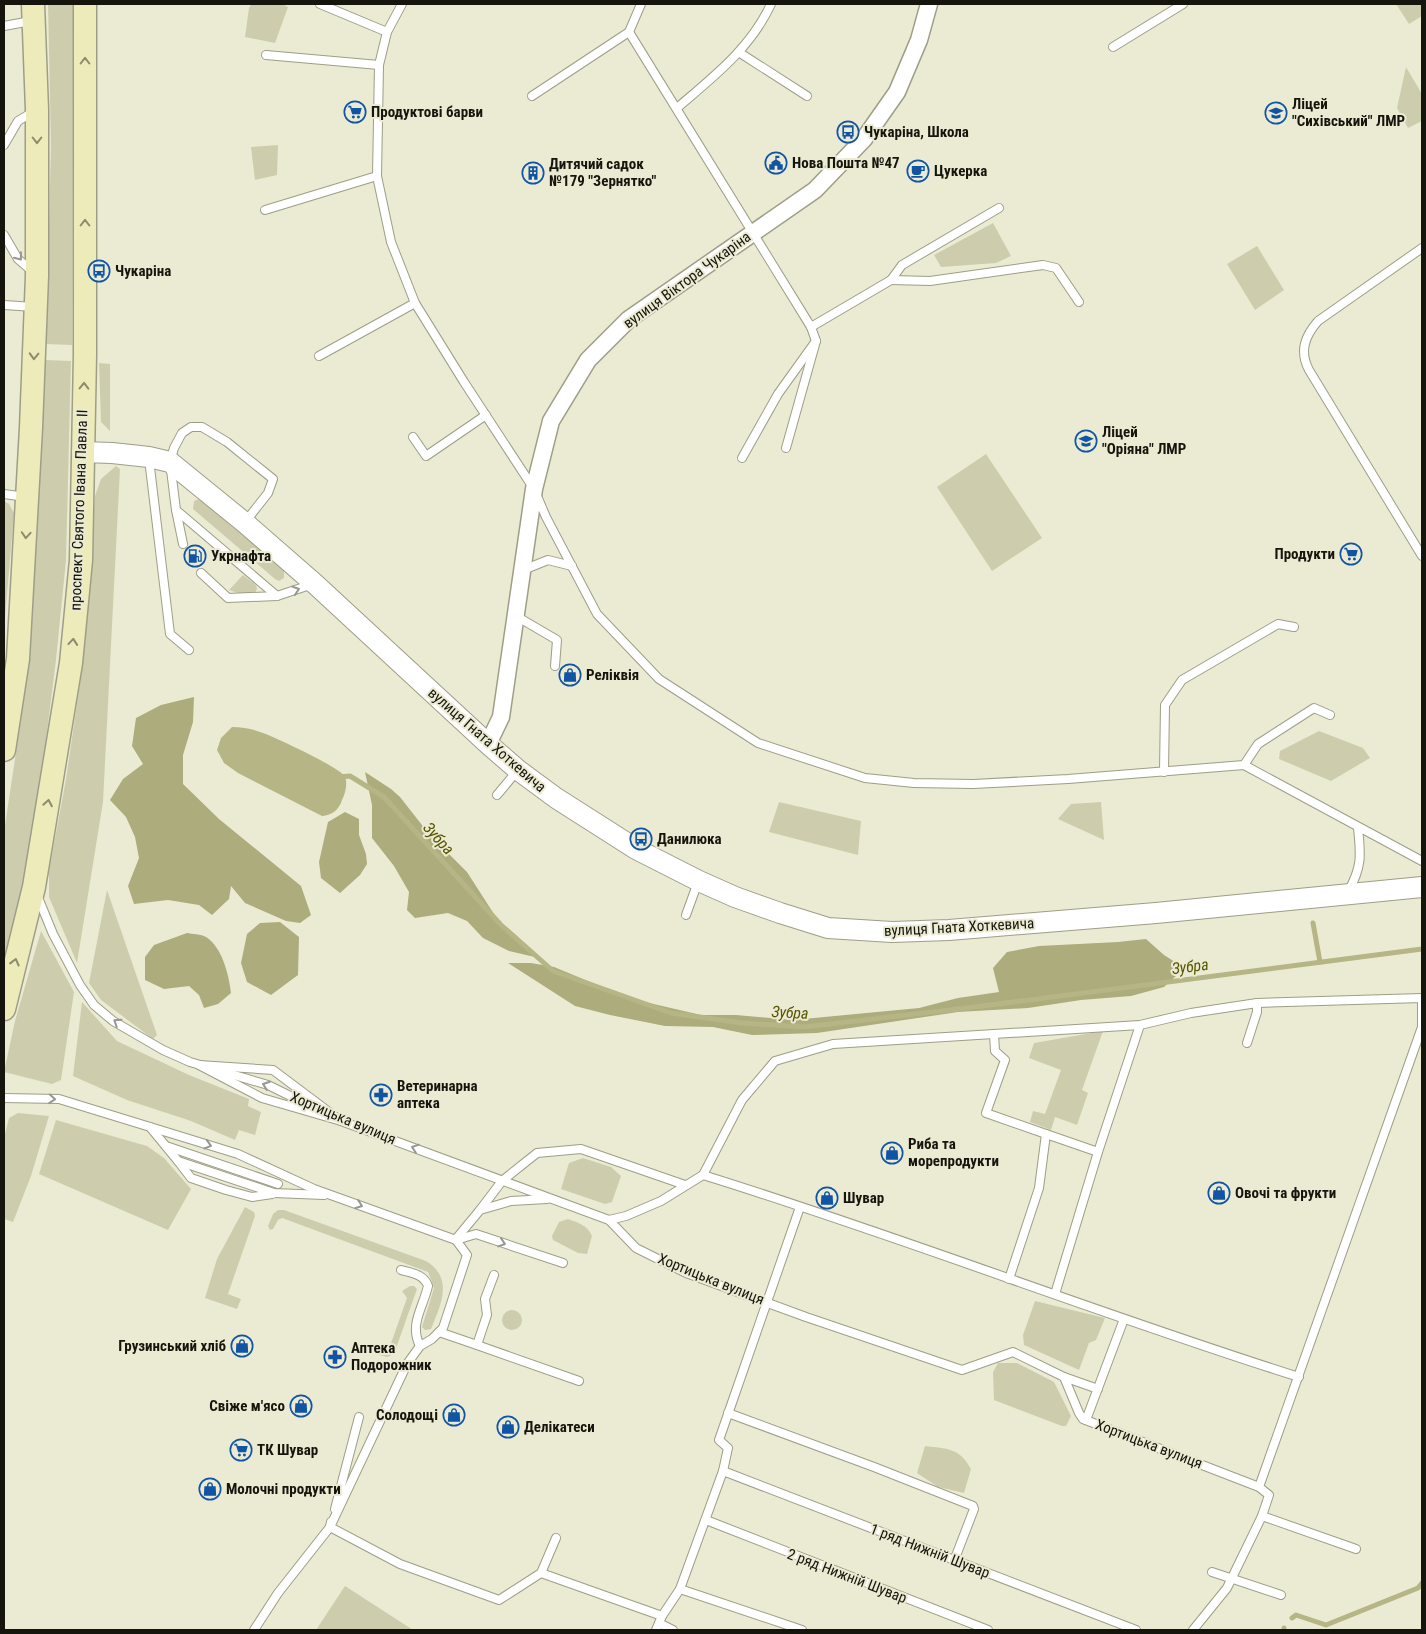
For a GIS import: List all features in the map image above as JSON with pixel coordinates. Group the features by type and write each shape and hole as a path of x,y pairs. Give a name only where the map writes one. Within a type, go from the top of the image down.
{"main road":[{"name":"проспект Святого Івана Павла II","path":"4,1009 34,887 71,663 80,560 85,355 86,4"},
{"path":"4,750 18,659 28,497 36,307 37,110 33,12"}],"street":[{"name":"вулиця Віктора Чукаріна","path":"488,744 501,718 534,489 551,421 588,360 629,319 815,190 864,139 897,92 919,40 929,4"},
{"name":"вулиця Гната Хоткевича","path":"82,452 112,452 170,462 245,523 315,584 488,744 518,770 556,798 626,844 698,881 744,900 828,928 892,932 992,927 1422,887"}],"lane":[{"path":"320,4 387,32"},
{"path":"402,4 387,32 380,65 377,176 392,242 415,302 534,489 546,517 597,614 658,679 758,743 865,778 914,783 973,784 1244,766 1422,861"},
{"path":"532,96 629,32 641,4"},
{"path":"677,108 740,53 766,16 771,4"},
{"path":"1113,47 1183,4"},
{"path":"4,26 33,12"},
{"path":"629,32 811,327 816,341 786,448"},
{"path":"740,53 807,96"},
{"path":"266,55 380,65"},
{"path":"4,146 18,121 37,110"},
{"path":"265,210 377,176"},
{"path":"811,327 891,280 902,265 998,208"},
{"path":"4,235 18,259 37,276"},
{"path":"1422,248 1318,321 1309,332 1305,341 1304,355 1309,370 1422,556"},
{"path":"891,280 930,281 1043,265 1056,268 1079,302"},
{"path":"319,356 415,302"},
{"path":"4,305 36,307"},
{"path":"742,458 778,394 816,341"},
{"path":"413,437 426,456 486,415"},
{"path":"183,544 176,510 170,462 174,448 182,433 191,428 202,427 227,442 273,479 268,493 245,523"},
{"path":"149,457 170,634 189,650"},
{"path":"4,494 28,497"},
{"path":"176,510 276,596"},
{"path":"523,570 548,560 572,566"},
{"path":"201,573 228,598 276,596 315,584"},
{"path":"516,616 557,640 555,666"},
{"path":"1164,772 1165,705 1182,680 1278,624 1294,627"},
{"path":"1244,766 1258,744 1314,708 1330,715"},
{"path":"497,795 518,770"},
{"path":"1347,894 1357,876 1361,856 1358,828"},
{"path":"686,914 698,881"},
{"name":"Хортицька вулиця","path":"34,887 54,934 80,985 94,1005 113,1020 164,1050 199,1065 268,1085 341,1121 609,1220 636,1248 686,1273 767,1302 962,1370 1013,1352 1064,1377 1078,1414 1086,1420 1259,1487"},
{"path":"609,1220 626,1216 661,1201 703,1175 742,1100 775,1061 833,1044 1140,1025 1191,1013 1257,1003 1422,998 1422,1027 1259,1487 1269,1495 1262,1516 1227,1588 1193,1630"},
{"path":"1247,1042 1257,1012 1257,1003"},
{"path":"1055,1294 1098,1152 1140,1025"},
{"path":"994,1034 995,1051 1005,1060 986,1113 1098,1152"},
{"path":"199,1065 273,1070 341,1121"},
{"path":"199,1065 262,1098 341,1121"},
{"path":"4,1098 60,1099 238,1154 314,1189 456,1240 467,1255 443,1328 420,1346 407,1364 330,1527 278,1593 254,1630"},
{"path":"150,1127 191,1178 252,1197 274,1193 332,1195"},
{"path":"1009,1279 1039,1188 1046,1134"},
{"path":"166,1146 278,1184"},
{"path":"456,1240 502,1181 537,1154 581,1149 685,1185"},
{"path":"178,1161 274,1193"},
{"path":"703,1175 1220,1352 1299,1377"},
{"path":"480,1210 511,1201 552,1199"},
{"path":"659,1623 680,1589 723,1471 728,1448 719,1440 800,1207"},
{"path":"456,1240 476,1234 563,1263"},
{"path":"401,1270 422,1277 426,1280 428,1286 415,1324 415,1337 420,1346"},
{"path":"477,1345 487,1315 486,1299 494,1275"},
{"path":"1086,1420 1124,1319"},
{"path":"439,1332 579,1382"},
{"path":"1064,1377 1098,1389"},
{"path":"728,1413 973,1506 974,1509 954,1561"},
{"path":"330,1527 359,1417"},
{"name":"1 ряд Нижній Шувар","path":"723,1471 1136,1630"},
{"path":"1262,1516 1356,1549"},
{"name":"2 ряд Нижній Шувар","path":"706,1520 988,1630"},
{"path":"330,1527 400,1564 499,1600 541,1573 556,1538"},
{"path":"1212,1572 1281,1596"},
{"path":"541,1573 673,1630"},
{"path":"680,1589 802,1630"}],"shaded area":[{"path":"48,4 73,4 72,345 46,344 51,146"},
{"path":"251,4 282,4 288,7 275,43 245,37"},
{"path":"1396,4 1422,4 1422,16 1409,24"},
{"path":"1406,67 1422,94 1422,121 1408,128 1397,108"},
{"path":"278,145 277,175 255,180 251,147"},
{"path":"993,223 1011,256 996,263 941,267 934,255"},
{"path":"1257,246 1284,290 1255,310 1227,264"},
{"path":"45,360 71,361 66,560 56,660 36,820 4,970 4,832 30,659"},
{"path":"99,363 110,364 110,431 101,422"},
{"path":"986,454 1042,538 992,571 937,487"},
{"path":"116,466 120,469 103,802 77,963 49,897 49,871 66,779 83,663 95,496 101,479"},
{"path":"199,499 284,571 284,578 279,581 275,579 193,509 194,501"},
{"path":"4,501 9,504 14,513 4,629"},
{"path":"243,575 256,585 255,593 238,593 229,590"},
{"path":"194,697 193,722 183,755 183,784 219,819 301,886 311,915 300,923 286,921 245,903 231,886 229,899 212,915 199,905 168,900 134,904 128,886 139,858 135,837 126,817 110,800 123,779 143,764 132,746 136,718 161,705"},
{"path":"232,727 252,729 270,736 341,772 345,777 346,786 339,807 332,813 322,816 238,773 224,763 217,750 221,738"},
{"path":"1319,731 1363,748 1370,758 1331,781 1279,759 1280,751"},
{"path":"365,772 400,797 429,834 467,872 501,925 539,958 509,951 483,938 467,921 448,913 415,918 407,910 409,892 394,866 372,838 372,805"},
{"path":"779,802 861,821 858,855 769,832"},
{"path":"1101,802 1104,840 1058,819 1071,804"},
{"path":"345,812 359,819 359,835 366,854 367,864 360,875 340,893 321,878 319,862 328,822"},
{"path":"107,890 157,1035 153,1039 101,1000 89,983"},
{"path":"280,922 299,937 298,975 271,995 247,982 241,963 247,934 260,923"},
{"path":"41,931 74,992 61,1080 52,1084 4,1072 15,1021"},
{"path":"187,933 206,937 216,947 224,962 231,993 218,1004 204,1008 199,995 189,986 164,989 145,980 145,957 154,945"},
{"path":"1146,939 1175,962 1176,976 1164,987 1131,996 1081,1000 1028,1008 958,1012 817,1033 752,1035 713,1027 665,1026 610,1015 575,1006 508,963 531,963 554,967 645,1002 701,1015 736,1015 793,1020 919,1008 958,998 999,992 993,968 1007,952 1039,946"},
{"path":"82,1002 117,1041 189,1075 249,1099 248,1106 261,1112 255,1135 239,1130 235,1140 191,1121 127,1100 73,1076"},
{"path":"1103,1031 1082,1090 1088,1093 1077,1125 1055,1117 1051,1130 1030,1122 1033,1111 1045,1114 1061,1070 1029,1058 1034,1043"},
{"path":"18,1113 49,1116 31,1176 13,1222 4,1219 4,1138 9,1118"},
{"path":"56,1120 147,1146 164,1158 191,1189 168,1230 39,1174"},
{"path":"583,1158 611,1167 621,1176 612,1202 605,1204 561,1189 569,1163"},
{"path":"245,1207 254,1212 255,1216 228,1294 241,1299 237,1309 205,1298 217,1259"},
{"path":"278,1210 284,1210 426,1261 435,1268 443,1284 443,1292 431,1329 425,1330 422,1327 434,1288 428,1272 282,1218 270,1230 268,1226 273,1214"},
{"path":"568,1219 582,1225 590,1232 592,1236 587,1254 578,1253 553,1240 552,1236 559,1222"},
{"path":"410,1286 414,1286 417,1289 394,1354 387,1357 376,1354 378,1347 389,1349 407,1298 402,1291"},
{"path":"1035,1301 1105,1318 1096,1340 1089,1343 1079,1370 1024,1345 1023,1335"},
{"path":"512,1310 519,1313 522,1320 519,1327 512,1330 505,1327 502,1320 505,1313"},
{"path":"998,1363 1017,1363 1054,1382 1071,1416 1066,1426 994,1400 993,1372"},
{"path":"925,1446 952,1450 962,1457 971,1469 964,1493 938,1487 917,1473"},
{"path":"345,1586 413,1630 316,1630"}],"waterway":[{"name":"Зубра","path":"338,777 350,776 384,797 501,925 553,971 671,1013 742,1023 804,1027 967,1008 1422,949"},
{"path":"1313,923 1320,962"},
{"path":"1292,1618 1296,1615 1326,1625 1418,1588 1422,1583"}],"place":[{"name":"Продуктові барви","path":"355,112"},
{"name":"Ліцей \"Сихівський\" ЛМР","path":"1276,113"},
{"name":"Чукаріна, Школа","path":"848,132"},
{"name":"Нова Пошта №47","path":"776,163"},
{"name":"Цукерка","path":"918,171"},
{"name":"Дитячий садок №179 \"Зернятко\"","path":"533,173"},
{"name":"Чукаріна","path":"99,271"},
{"name":"Ліцей \"Оріяна\" ЛМР","path":"1086,441"},
{"name":"Продукти","path":"1351,554"},
{"name":"Укрнафта","path":"195,556"},
{"name":"Реліквія","path":"570,675"},
{"name":"Данилюка","path":"641,839"},
{"name":"Ветеринарна аптека","path":"381,1095"},
{"name":"Риба та морепродукти","path":"892,1153"},
{"name":"Овочі та фрукти","path":"1219,1193"},
{"name":"Шувар","path":"827,1198"},
{"name":"Грузинський хліб","path":"242,1346"},
{"name":"Аптека Подорожник","path":"335,1357"},
{"name":"Свіже м'ясо","path":"301,1406"},
{"name":"Солодощі","path":"454,1415"},
{"name":"Делікатеси","path":"508,1427"},
{"name":"ТК Шувар","path":"241,1450"},
{"name":"Молочні продукти","path":"210,1489"}]}
